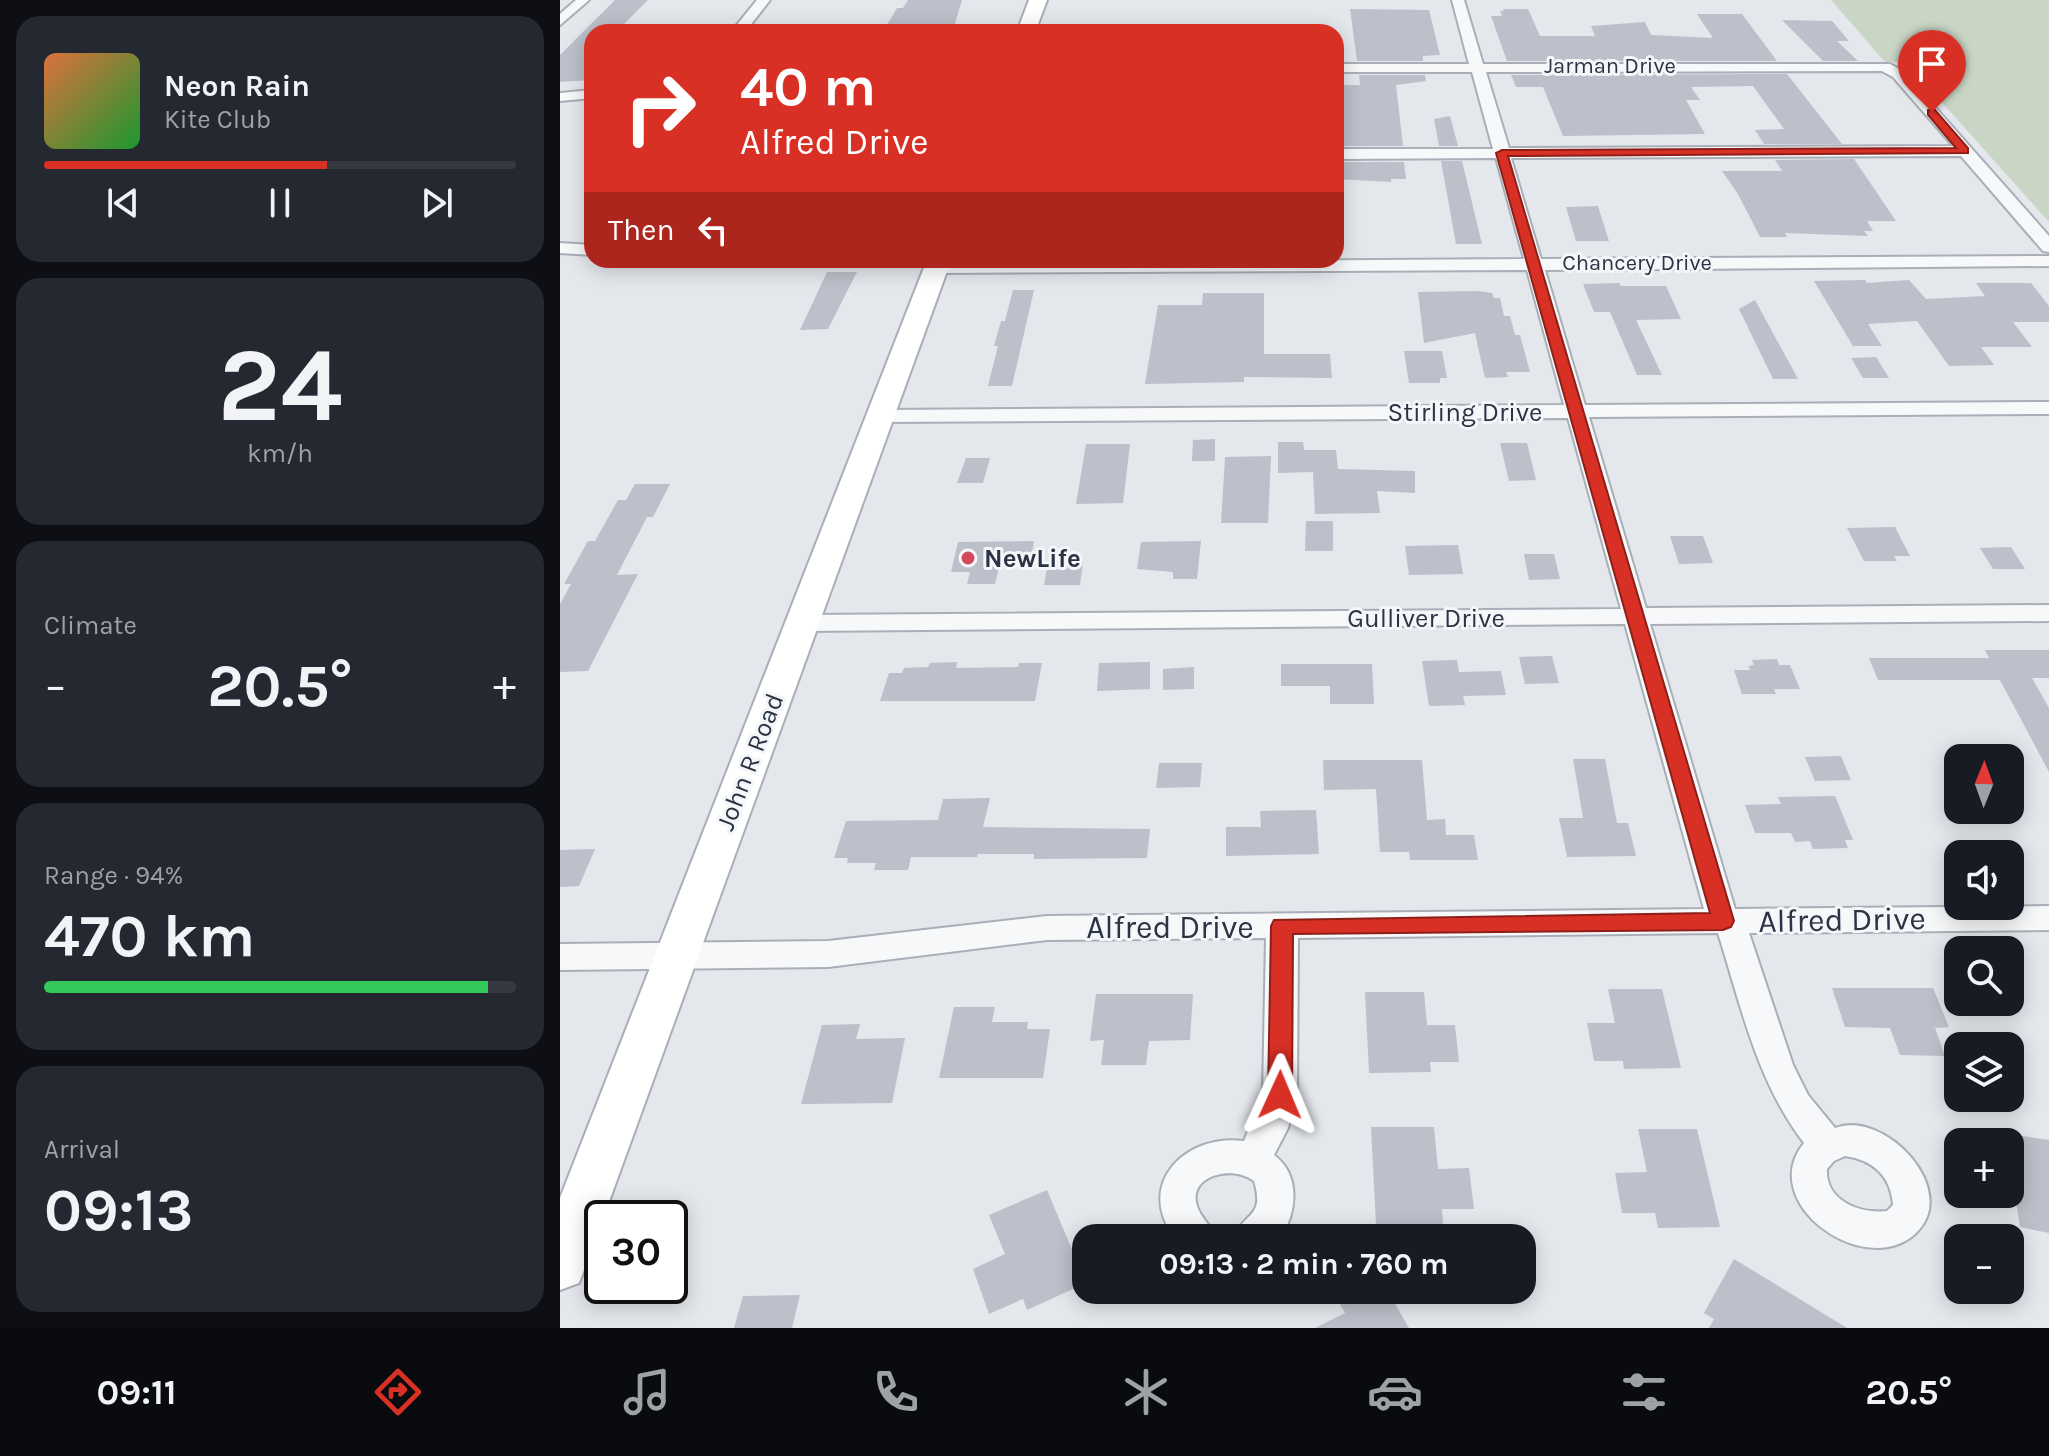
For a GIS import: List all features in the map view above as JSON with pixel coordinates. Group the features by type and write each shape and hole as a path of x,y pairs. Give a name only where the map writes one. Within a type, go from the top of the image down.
{"main road":[{"path":"1029,24 1038,0"},
{"name":"John R Road","path":"560,1265 936,268"}],"street":[{"path":"744,24 764,0"},
{"path":"1458,0 1635,616 1727,922 1776,1066 1796,1106 1826,1144"},
{"path":"560,21 572,6"},
{"name":"Jarman Drive","path":"1344,68 1885,67 1898,74 1965,151"},
{"path":"560,97 584,95"},
{"path":"1344,154 1965,151 2049,247"},
{"path":"560,248 584,250"},
{"name":"Chancery Drive","path":"1344,264 2049,261"},
{"name":"Stirling Drive","path":"881,416 2049,408"},
{"name":"Gulliver Drive","path":"803,623 2049,613"},
{"name":"Alfred Drive","path":"560,957 859,952 1047,928 2049,918"},
{"path":"1253,1160 1270,1128 1280,1095 1282,926"},
{"path":"1184,1224 1177,1211 1177,1193 1184,1176 1198,1163 1216,1155 1235,1154 1253,1160 1268,1171 1276,1187 1277,1204 1269,1224"}],"green space":[{"path":"1831,0 2049,0 2049,222 1906,62 1885,62"}],"building":[{"path":"615,0 648,0 624,24 591,24"},
{"path":"908,0 962,0 955,24 888,24 897,8 903,8"},
{"path":"1350,9 1429,10 1440,55 1423,56 1423,61 1357,61"},
{"path":"1528,9 1540,36 1595,36 1591,26 1645,22 1651,35 1713,38 1697,14 1742,14 1777,61 1507,61 1491,16 1502,16 1500,11"},
{"path":"1782,20 1832,21 1849,41 1837,41 1858,61 1823,61"},
{"path":"584,31 584,80 560,82 560,55"},
{"path":"1787,74 1842,144 1764,144 1755,130 1784,129 1753,86 1691,87 1700,100 1686,100 1705,134 1563,136 1543,87 1516,87 1511,75"},
{"path":"1359,75 1425,75 1426,81 1396,85 1403,146 1344,146 1344,85 1360,85"},
{"path":"1450,116 1458,146 1439,146 1434,119"},
{"path":"1854,159 1896,221 1867,221 1873,231 1864,231 1868,236 1785,233 1787,237 1760,237 1722,171 1782,171 1775,160"},
{"path":"1441,161 1462,161 1482,244 1456,244"},
{"path":"1344,162 1404,162 1406,179 1391,179 1391,182 1344,179"},
{"path":"1598,206 1609,241 1576,241 1566,207"},
{"path":"827,272 857,272 828,329 800,330"},
{"path":"1865,280 1867,283 1909,280 1926,299 1985,296 1976,283 2031,283 2049,306 2049,322 2013,322 2032,347 1981,347 1994,365 1949,366 1917,321 1868,324 1882,346 1853,346 1814,281"},
{"path":"1619,283 1621,286 1666,286 1681,319 1636,320 1662,375 1637,375 1610,312 1594,312 1583,284"},
{"path":"1013,290 1034,290 1012,386 988,386 998,346 994,346"},
{"path":"1478,291 1500,298 1504,316 1510,316 1515,335 1520,335 1530,372 1506,372 1508,377 1485,378 1475,333 1424,343 1418,292"},
{"path":"1203,293 1264,293 1264,354 1330,354 1332,378 1244,377 1244,382 1145,384 1158,305 1202,305"},
{"path":"1755,300 1798,379 1773,379 1739,309"},
{"path":"1404,351 1442,351 1447,378 1440,378 1440,383 1409,383"},
{"path":"1876,357 1889,378 1863,378 1851,358"},
{"path":"1215,439 1215,461 1192,461 1193,440"},
{"path":"1278,442 1303,442 1304,450 1336,450 1338,469 1415,471 1415,493 1377,491 1380,513 1315,514 1313,472 1278,473"},
{"path":"1500,443 1527,443 1536,480 1509,481"},
{"path":"1086,444 1130,444 1123,503 1076,504"},
{"path":"1271,456 1268,523 1221,523 1225,457"},
{"path":"966,458 990,458 983,483 957,483"},
{"path":"635,484 670,484 653,517 647,517 617,575 638,574 588,671 560,672 560,604 571,584 564,584 588,541 595,541 618,500 626,500"},
{"path":"1306,521 1333,521 1333,551 1305,551"},
{"path":"1895,527 1910,556 1894,556 1897,561 1864,561 1847,528"},
{"path":"1670,536 1703,536 1713,563 1679,564"},
{"name":"NewLife","path":"1034,541 1030,563 1000,563 995,584 967,584 970,572 951,572 958,542"},
{"path":"1201,541 1197,579 1173,579 1173,572 1137,569 1141,542"},
{"path":"1458,545 1463,574 1409,575 1405,546"},
{"path":"2011,547 2025,569 1993,569 1980,548"},
{"path":"1524,554 1554,554 1560,579 1529,580"},
{"path":"1048,562 1083,562 1080,585 1044,585"},
{"path":"1985,650 2049,650 2049,678 2032,678 2049,708 2049,772 2000,680 1878,680 1869,658 1989,658"},
{"path":"1552,656 1559,683 1525,684 1519,657"},
{"path":"1777,659 1779,665 1790,665 1800,689 1774,689 1776,694 1742,694 1734,670 1750,670 1748,666 1754,665 1752,660"},
{"path":"1457,660 1459,672 1501,671 1506,695 1463,696 1465,705 1429,706 1422,661"},
{"path":"957,662 956,668 1018,667 1019,663 1042,663 1035,701 880,701 889,673 902,673 904,668 928,667 930,663"},
{"path":"1150,662 1150,689 1097,691 1099,663"},
{"path":"1281,664 1372,664 1374,704 1330,704 1330,686 1281,686"},
{"path":"1194,667 1194,689 1163,690 1163,669"},
{"path":"1841,756 1851,780 1815,781 1805,757"},
{"path":"1573,759 1605,759 1617,823 1628,823 1636,856 1567,857 1559,818 1583,818"},
{"path":"1323,760 1422,760 1427,820 1445,819 1446,835 1474,835 1478,860 1410,860 1409,852 1380,852 1376,789 1324,790"},
{"path":"1159,763 1202,763 1200,787 1156,788"},
{"path":"1835,796 1853,840 1845,840 1848,848 1813,849 1810,841 1795,842 1791,833 1755,833 1745,805 1781,804 1778,797"},
{"path":"990,798 983,827 1150,829 1147,858 1034,859 1034,854 978,854 977,857 911,857 908,870 874,870 876,863 847,863 848,858 834,858 846,821 938,820 943,799"},
{"path":"1316,810 1319,854 1226,856 1226,827 1261,827 1260,811"},
{"path":"595,849 579,886 560,887 560,850"},
{"path":"1832,988 1933,988 1949,1027 1935,1028 1944,1056 1900,1055 1890,1028 1845,1027"},
{"path":"1608,989 1662,989 1681,1068 1624,1069 1623,1061 1594,1061 1587,1023 1615,1023"},
{"path":"1365,992 1424,992 1427,1025 1455,1025 1459,1062 1430,1062 1431,1072 1369,1073"},
{"path":"1096,994 1193,994 1190,1040 1149,1041 1146,1065 1101,1065 1104,1040 1090,1041"},
{"path":"954,1007 995,1007 992,1022 1028,1022 1027,1029 1050,1029 1043,1078 939,1078"},
{"path":"860,1024 856,1039 905,1038 892,1103 801,1104 822,1025"},
{"path":"1371,1127 1434,1127 1438,1169 1469,1168 1474,1209 1442,1209 1443,1224 1376,1224"},
{"path":"1638,1129 1697,1129 1720,1227 1658,1228 1655,1213 1622,1213 1615,1173 1647,1172"},
{"path":"2024,1136 2049,1140 2049,1233 2020,1224 2017,1208 2024,1208"},
{"path":"1047,1190 1072,1250 1072,1289 1027,1310 1023,1299 989,1314 973,1269 1005,1254 989,1215"},
{"path":"1734,1259 1847,1328 1709,1328 1714,1319 1704,1313"},
{"path":"800,1295 792,1328 734,1328 743,1296"},
{"path":"1340,1304 1395,1304 1409,1328 1315,1328 1345,1313"}],"place":[{"name":"NewLife","path":"968,558"}],"route":[{"path":"1280,1095 1282,926 1723,921 1502,153 1965,151 1932,112"}]}
